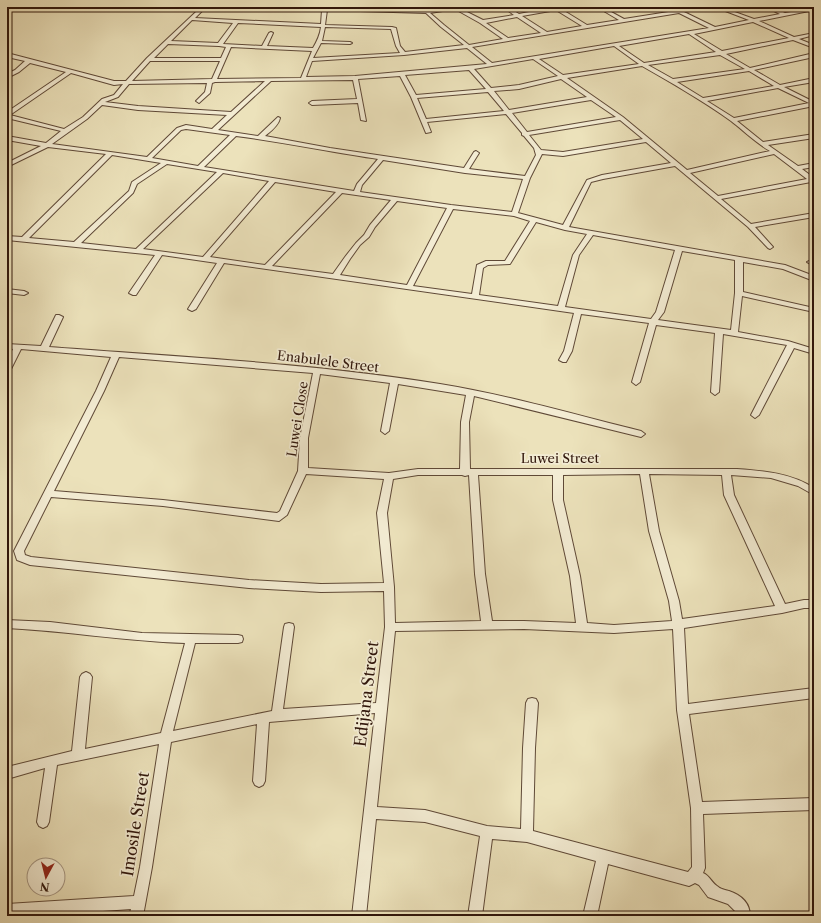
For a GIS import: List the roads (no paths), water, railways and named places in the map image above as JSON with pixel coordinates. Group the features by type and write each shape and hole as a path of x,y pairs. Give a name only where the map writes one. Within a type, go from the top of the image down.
{"street":[{"path":"180,7 203,8"},
{"path":"257,7 324,8 388,20 394,29 398,46 404,54"},
{"path":"190,19 323,26 388,20 427,12 464,7"},
{"path":"505,7 545,33"},
{"path":"482,22 567,7"},
{"path":"599,7 624,21"},
{"path":"672,7 714,29"},
{"path":"310,60 404,54 469,46 708,7"},
{"path":"718,7 814,46"},
{"path":"768,7 785,14"},
{"path":"7,165 47,145 56,137 85,118 100,103 116,96 150,59 203,8"},
{"path":"303,80 306,68 314,50 321,42 323,33 324,8"},
{"path":"456,8 482,22 507,40"},
{"path":"555,8 569,15 586,27"},
{"path":"7,55 114,83 269,81 355,78 402,75 491,65 533,57 714,29 785,14 814,10"},
{"path":"427,12 437,23 469,46 491,65"},
{"path":"219,45 236,22"},
{"path":"264,47 271,33"},
{"path":"690,33 721,53 780,87 814,104"},
{"path":"414,97 519,86 562,77 721,53 814,34"},
{"path":"167,42 314,50"},
{"path":"321,42 350,43"},
{"path":"615,45 642,64 703,100 733,120 762,144 813,180"},
{"path":"199,101 208,92 229,46"},
{"path":"672,81 749,69 814,55"},
{"path":"533,57 621,118 750,226 770,247"},
{"path":"150,59 222,60"},
{"path":"7,76 17,71 30,60"},
{"path":"470,68 490,90 524,134 537,148 539,155 527,178 514,214"},
{"path":"7,115 70,72"},
{"path":"402,75 414,97 428,132"},
{"path":"355,78 364,120"},
{"path":"703,100 814,80"},
{"path":"213,132 269,81"},
{"path":"114,83 122,90"},
{"path":"423,120 507,112 592,98"},
{"path":"312,103 360,101"},
{"path":"100,103 138,108 232,114"},
{"path":"733,120 814,104"},
{"path":"7,115 66,130"},
{"path":"524,134 621,118"},
{"path":"259,138 270,129 278,119"},
{"path":"147,160 181,128 186,127 382,158 527,178"},
{"path":"199,168 234,134"},
{"path":"762,144 814,136"},
{"path":"7,138 47,145 111,153 341,191 451,207 514,214 565,228 785,267 814,279"},
{"path":"538,152 563,154 647,140"},
{"path":"685,172 775,152"},
{"path":"24,239 111,153"},
{"path":"465,170 476,153"},
{"path":"356,193 359,185 382,158"},
{"path":"75,245 134,189 134,183 165,163"},
{"path":"565,228 589,181 602,177 677,164"},
{"path":"796,168 814,165"},
{"path":"137,250 221,172"},
{"path":"206,258 273,180"},
{"path":"715,198 813,180"},
{"path":"267,266 341,191"},
{"path":"336,276 347,258 358,244 367,236 372,226 395,199"},
{"path":"409,287 451,207"},
{"path":"750,226 814,215"},
{"path":"475,295 480,267 487,263 508,263 534,220"},
{"path":"561,309 576,255 592,232"},
{"path":"7,238 206,258 475,295 578,312 719,331 788,343 814,352"},
{"path":"636,382 652,322 660,312 679,248"},
{"path":"133,293 160,253"},
{"path":"734,334 739,293 739,260"},
{"path":"192,309 222,261"},
{"path":"7,291 24,293"},
{"path":"739,293 814,310"},
{"path":"563,360 568,351 578,312"},
{"path":"44,349 59,317"},
{"path":"715,392 719,331"},
{"path":"755,415 791,345"},
{"name":"Enabulele Street","path":"7,346 317,371 440,387 641,434"},
{"path":"7,369 18,347"},
{"path":"116,354 100,391 19,552 20,557 30,561 249,584 320,588 389,587"},
{"name":"Luwei Close","path":"303,471 304,438 317,371"},
{"path":"385,431 394,382"},
{"path":"470,393 465,422 480,574 487,625"},
{"path":"49,494 163,503 279,517 284,513 303,471"},
{"name":"Luwei Street","path":"303,471 389,476 418,472 726,472 771,475 801,484 814,492"},
{"path":"558,471 558,500 574,576 582,628"},
{"path":"369,813 425,816 487,832 527,836 689,879 695,876 699,868 697,808 683,710 678,624 674,601 654,531 644,471"},
{"path":"726,472 730,495 782,609"},
{"name":"Edijana Street","path":"359,916 380,708 390,627 389,587 382,513 389,476"},
{"path":"390,627 524,625 614,629 678,624 782,609 804,604 814,604"},
{"path":"7,624 50,626 142,637 238,639"},
{"path":"277,715 289,627"},
{"name":"Imosile Street","path":"136,916 146,867 166,737 191,639"},
{"path":"78,755 86,677"},
{"path":"683,710 814,693"},
{"path":"527,836 529,748 532,703"},
{"path":"7,773 78,755 277,715 380,708"},
{"path":"259,782 264,718"},
{"path":"43,822 52,761"},
{"path":"697,808 814,804"},
{"path":"475,916 487,832"},
{"path":"590,916 603,857"},
{"path":"695,876 704,880 713,892 732,899 742,909 743,916"},
{"path":"7,911 139,902"}]}
